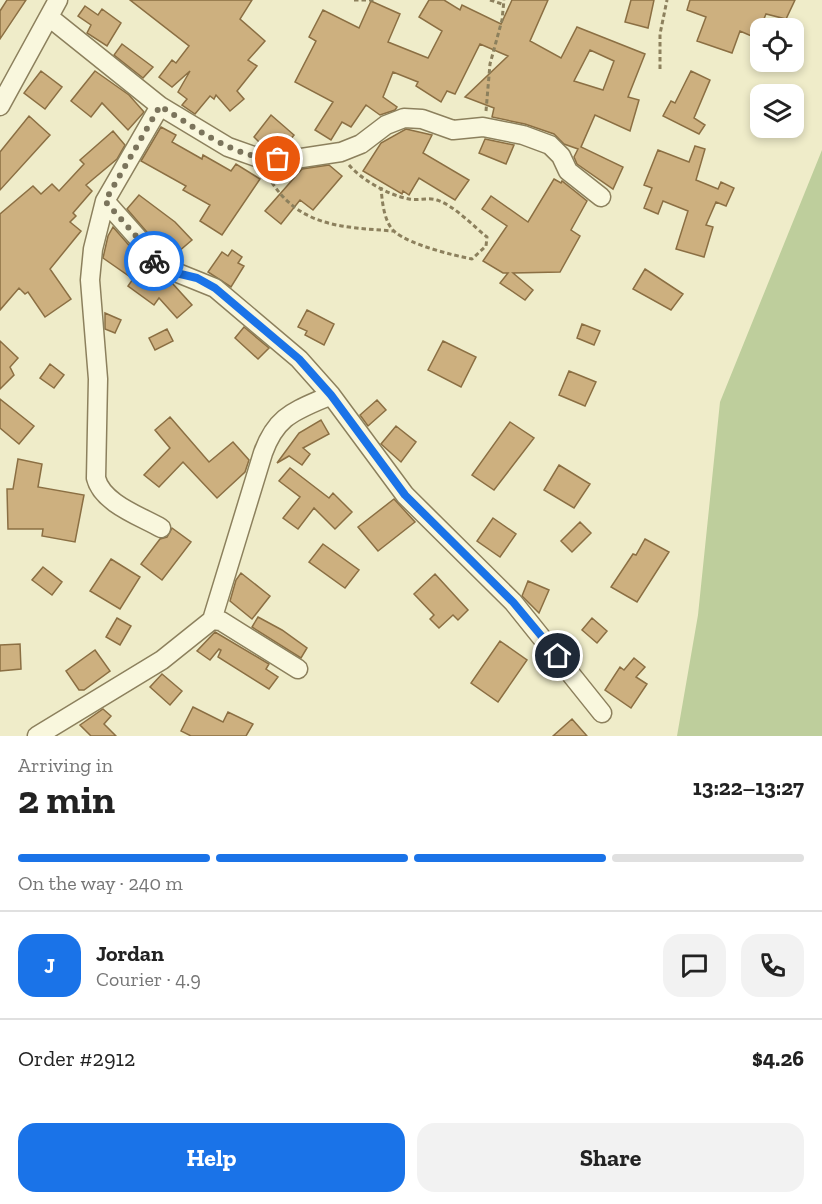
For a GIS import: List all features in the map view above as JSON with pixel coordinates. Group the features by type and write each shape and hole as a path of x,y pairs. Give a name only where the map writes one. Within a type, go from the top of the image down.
{"street":[{"path":"0,106 58,0"},
{"path":"49,17 160,106 228,147 262,159 295,159 341,152 361,144 386,125 404,118 422,118 453,130 483,127 523,135 550,145 561,156 568,171 600,197"},
{"path":"160,106 105,201 93,249 90,280 98,379 96,478 98,487 108,498 161,528"},
{"path":"105,201 144,245 147,255 158,265 197,278 234,301 299,359 331,395 405,495 513,602 602,713"},
{"path":"37,736 162,660 212,620 263,453 274,427 297,411 331,395"},
{"path":"212,620 221,621 298,669"}],"path":[{"path":"354,0 375,0"},
{"path":"483,127 490,64 502,20 504,2 490,0"},
{"path":"660,69 660,34 667,0"},
{"path":"262,159 277,192 312,219 350,228 393,231 411,241 472,259 486,246 487,237 438,200 411,200 358,176 341,152"},
{"path":"381,187 383,208 393,231"}],"green space":[{"path":"822,150 822,736 677,736 698,615 720,402"}],"building":[{"path":"7,0 26,0 0,39 0,11"},
{"path":"130,0 252,0 240,19 265,41 248,60 257,66 237,91 244,99 230,111 216,95 214,99 210,96 195,114 182,105 187,99 178,92 190,71 172,87 159,77 172,60 176,63 189,46"},
{"path":"429,0 444,0 460,10 462,5 501,24 512,0 548,0 530,41 561,58 577,27 645,54 628,97 639,100 630,131 595,115 581,147 623,167 613,189 577,164 574,157 578,149 564,144 554,134 525,124 492,117 494,108 465,97 508,56 480,44 455,94 447,91 441,102 416,86 418,82 393,72 383,97 397,107 395,110 380,115 366,105 351,127 342,122 331,140 315,130 333,102 295,82 316,41 309,37 323,10 359,28 371,1 400,14 388,42 428,58 442,31 419,17","holes":["590,50 614,61 603,90 574,81"]},
{"path":"631,0 654,0 648,28 625,22"},
{"path":"690,0 795,0 786,18 766,14 764,18 750,18 750,35 740,31 732,53 697,41 706,17 687,10"},
{"path":"85,6 98,15 102,9 121,23 107,46 87,33 91,25 78,16"},
{"path":"122,44 153,67 143,78 114,55"},
{"path":"41,71 62,87 45,109 24,93"},
{"path":"95,71 129,95 144,112 128,130 102,103 91,117 71,101"},
{"path":"691,71 710,80 694,118 705,125 699,134 663,116 671,101 675,103"},
{"path":"271,115 294,135 284,148 275,140 265,148 254,137"},
{"path":"29,116 50,135 0,190 0,152"},
{"path":"161,127 176,135 172,142 202,159 203,155 231,171 236,164 260,179 222,235 200,221 210,205 183,190 186,186 141,161"},
{"path":"406,129 432,135 423,153 469,180 455,200 419,178 409,195 403,191 402,194 363,171 381,143"},
{"path":"113,131 125,145 117,159 86,185 92,191 73,213 76,216 70,222 81,231 50,269 71,299 45,317 28,292 25,294 19,288 0,310 0,214 33,186 41,194 52,184 59,191 84,164 80,160"},
{"path":"485,139 514,145 506,164 479,153"},
{"path":"695,146 705,149 696,180 718,189 721,182 734,188 726,206 716,202 706,225 713,227 704,257 676,249 688,211 663,201 658,214 644,208 652,188 644,185 658,150 689,162"},
{"path":"329,165 342,176 313,210 300,200 281,224 265,211 302,169"},
{"path":"554,179 561,183 562,181 587,201 571,230 580,236 560,272 513,273 533,290 525,300 500,283 508,273 503,273 483,261 507,226 482,209 491,196 528,222"},
{"path":"139,195 175,222 192,240 171,258 157,249 152,238 127,209"},
{"path":"113,227 134,251 139,263 153,275 172,283 192,305 177,318 159,298 154,305 128,286 133,279 103,258 108,236"},
{"path":"232,250 242,257 238,263 244,266 231,287 208,272 222,252 228,256"},
{"path":"645,269 683,294 671,310 633,289"},
{"path":"307,310 334,324 324,345 305,335 307,331 298,327"},
{"path":"105,313 121,320 115,333 105,329"},
{"path":"582,324 600,331 594,345 577,338"},
{"path":"244,327 269,348 258,359 235,338"},
{"path":"167,329 173,341 155,350 149,338"},
{"path":"0,341 18,358 10,367 14,375 0,389"},
{"path":"443,341 476,357 461,387 428,370"},
{"path":"50,364 64,375 54,388 40,378"},
{"path":"569,371 596,382 585,406 559,395"},
{"path":"0,399 34,426 19,444 0,428"},
{"path":"377,400 386,410 368,426 360,415"},
{"path":"170,417 209,462 233,442 249,460 245,472 217,498 183,462 159,487 144,475 170,448 155,430"},
{"path":"321,420 329,434 303,448 310,454 302,465 289,456 277,463 299,433"},
{"path":"510,422 534,438 494,490 472,475"},
{"path":"396,426 416,442 401,462 381,444"},
{"path":"18,459 42,464 38,487 84,495 75,542 42,536 43,529 8,529 7,489 13,489"},
{"path":"559,465 590,484 574,508 544,490"},
{"path":"290,468 329,498 333,493 352,512 335,529 314,508 298,529 283,518 300,497 279,481"},
{"path":"394,499 415,522 378,551 358,527"},
{"path":"493,518 516,534 500,557 477,541"},
{"path":"580,522 591,533 572,552 561,541"},
{"path":"172,528 191,542 162,580 141,564 160,539 167,537"},
{"path":"645,539 669,552 637,602 611,587 633,554 636,555"},
{"path":"323,544 359,570 345,588 309,562"},
{"path":"111,559 140,577 120,609 90,591"},
{"path":"43,567 62,582 52,595 32,580"},
{"path":"241,573 270,596 252,619 230,601 236,580"},
{"path":"435,574 468,610 458,620 453,615 439,628 430,619 434,615 414,594"},
{"path":"528,581 549,590 539,613 522,596"},
{"path":"258,617 282,630 307,648 301,658 252,627"},
{"path":"117,618 131,626 120,645 106,637"},
{"path":"592,618 607,631 597,643 582,630"},
{"path":"215,632 269,664 266,669 278,677 269,689 218,657 221,650 219,649 210,660 197,651"},
{"path":"500,641 527,660 498,702 471,683"},
{"path":"20,644 21,669 0,671 0,645"},
{"path":"95,650 110,671 84,690 79,690 66,671"},
{"path":"634,658 645,667 636,677 647,684 631,708 605,690 620,667 624,670"},
{"path":"162,674 182,691 170,705 150,687"},
{"path":"193,707 223,722 228,712 253,724 246,736 191,736 181,731"},
{"path":"103,709 111,716 104,724 116,736 91,736 80,725"},
{"path":"572,719 587,736 553,736"}],"way so far":[{"path":"154,261 147,255 144,245 105,201 160,106 228,147 262,159 278,159"}],"route":[{"path":"154,261 172,272 197,278 215,288 234,301 299,359 331,395 405,495 513,602 558,656"}]}
